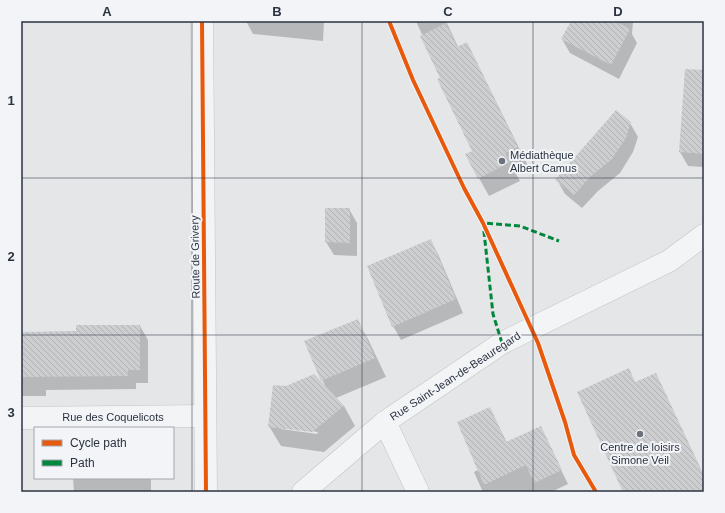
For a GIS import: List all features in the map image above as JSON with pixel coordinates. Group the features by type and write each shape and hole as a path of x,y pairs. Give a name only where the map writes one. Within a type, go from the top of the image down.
{"street":[{"name":"Route de Grivery","path":"202,21 204,416 206,492"},
{"name":"Rue Saint-Jean-de-Beauregard","path":"303,492 385,422 508,339 669,261 704,234"},
{"name":"Rue des Coquelicots","path":"21,418 204,416"},
{"path":"385,422 418,492"}],"building":[{"path":"571,21 615,21 630,29 611,65 561,39"},
{"path":"446,23 457,47 467,42 518,147 505,153 510,162 478,179 465,154 472,151 437,79 440,78 420,36"},
{"path":"685,69 704,70 704,154 679,152"},
{"path":"616,110 631,122 626,138 612,159 590,177 574,195 555,180"},
{"path":"325,208 350,208 350,243 325,242"},
{"path":"431,239 456,299 392,327 367,266"},
{"path":"358,319 375,358 321,381 304,341"},
{"path":"76,325 140,325 140,370 128,370 128,376 21,377 21,332 76,331"},
{"name":"Centre de loisirs Simone Veil","path":"629,368 635,382 656,373 704,476 704,492 623,492 577,392"},
{"path":"314,374 344,406 312,432 268,427 273,385 286,386"},
{"path":"490,407 506,442 541,426 562,470 534,483 526,465 484,485 457,422"}],"marked path":[{"path":"502,343 493,314 483,223 520,226 559,241"}],"cycle path":[{"path":"202,21 206,492"},
{"path":"389,21 413,80 464,188 483,223 538,343 565,422 574,455 596,492"}],"place":[{"name":"Médiathèque Albert Camus","path":"502,161"},
{"name":"Centre de loisirs Simone Veil","path":"640,434"}]}
